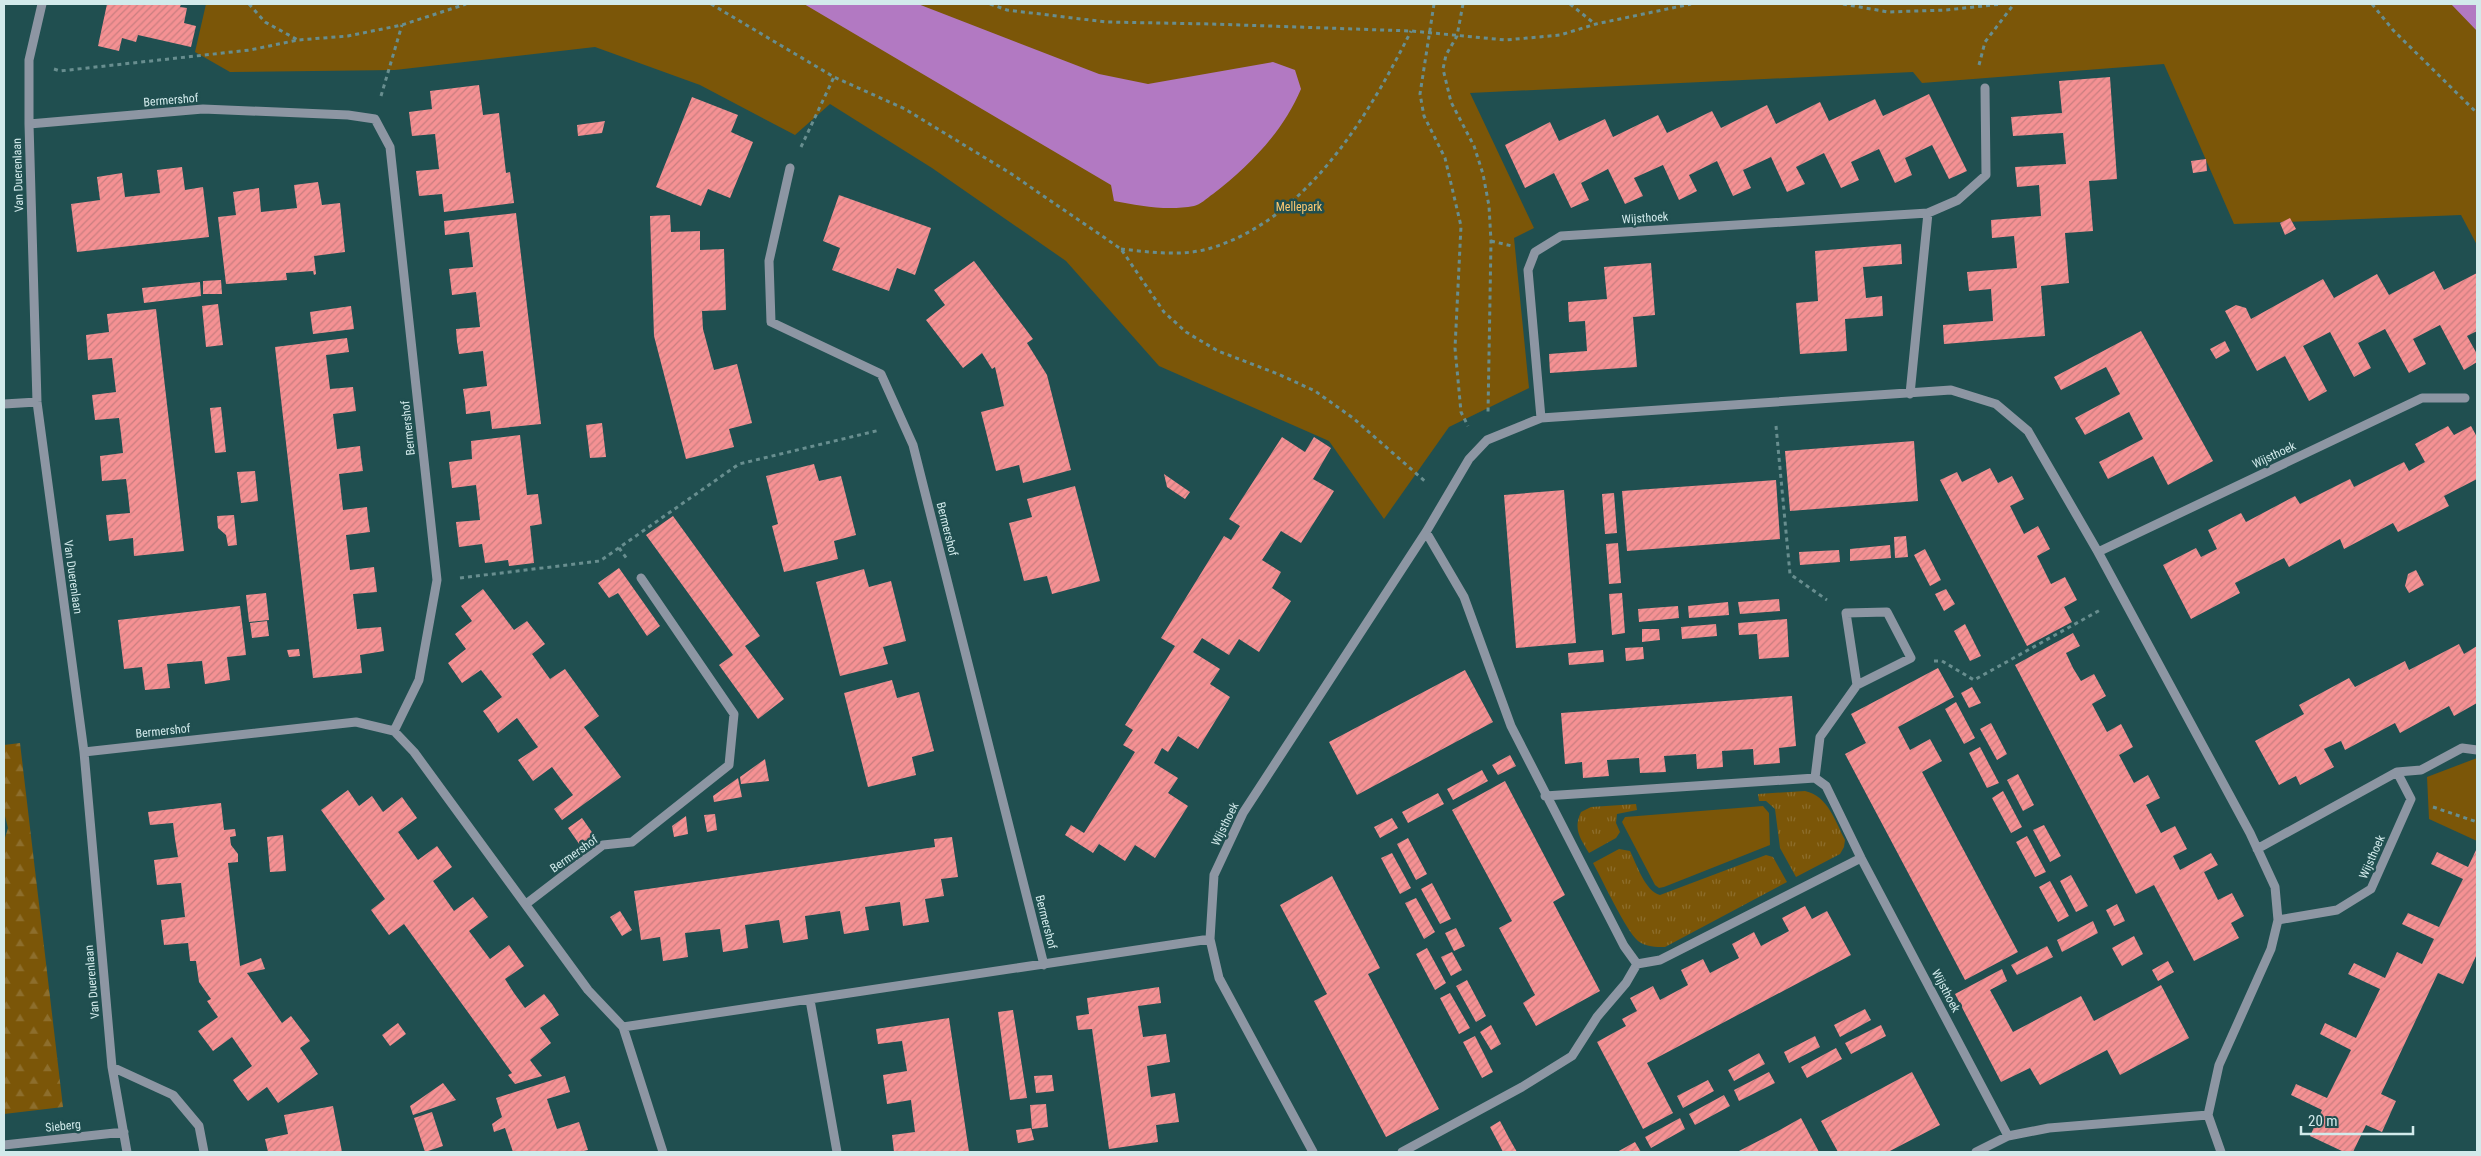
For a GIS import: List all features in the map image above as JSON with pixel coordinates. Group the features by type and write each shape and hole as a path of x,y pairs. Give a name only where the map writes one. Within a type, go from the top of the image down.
{"street":[{"name":"Van Duerenlaan","path":"42,4 29,60 37,402 84,752 112,1067 127,1152"},
{"name":"Wijsthoek","path":"1541,418 1528,270 1535,252 1561,236 1928,213 1958,200 1986,175 1986,88"},
{"name":"Bermershof","path":"29,124 203,110 348,114 375,119 390,147 437,580 419,680 394,731 356,722 84,752"},
{"name":"Bermershof","path":"790,168 770,261 771,322 881,374 913,445 1044,965"},
{"path":"1910,394 1928,213"},
{"name":"Wijsthoek","path":"1313,1152 1219,978 1210,939 1214,875 1243,814 1426,532 1468,459 1487,440 1541,418 1951,390 1996,404 2028,431 2098,552 2257,848 2275,887 2278,920 2271,949 2219,1065 2208,1115"},
{"name":"Wijsthoek","path":"2098,552 2422,398 2465,398"},
{"path":"4,404 37,402"},
{"path":"1426,532 1464,598 1511,726 1624,946 1637,964"},
{"name":"Bermershof","path":"526,904 603,846 632,842 729,765 734,714 641,578"},
{"path":"1546,796 1815,778 1820,737 1856,685 1911,658 1887,612 1846,613 1856,685"},
{"path":"394,731 414,752 588,990 623,1028 662,1152"},
{"path":"2257,848 2397,772 2421,770 2462,748 2477,750"},
{"path":"2397,772 2411,799"},
{"name":"Wijsthoek","path":"1815,778 1826,786 1861,858 2008,1136"},
{"name":"Wijsthoek","path":"2278,920 2337,910 2371,889 2411,799"},
{"path":"1637,964 1660,960 1861,858"},
{"name":"Bermershof","path":"623,1028 1210,939"},
{"path":"1402,1152 1522,1087 1572,1056 1597,1017 1626,983 1637,964"},
{"path":"810,1000 837,1152"},
{"path":"112,1067 172,1095 198,1126 204,1152"},
{"path":"1976,1152 2008,1136 2049,1128 2208,1115 2221,1152"},
{"name":"Sieberg","path":"4,1145 124,1132"}],"path":[{"path":"249,4 265,22 298,40"},
{"path":"29,60 60,71 250,50 298,40 348,36 402,25 466,4"},
{"path":"711,4 834,77 905,109 953,136 1121,249 1164,312 1186,332 1218,351 1278,374 1314,391 1353,418 1445,499"},
{"path":"990,4 1016,11 1106,22 1411,31 1506,40 1560,35 1596,24 1691,4"},
{"path":"1434,4 1420,94 1424,116 1444,158 1461,226 1455,348 1457,388 1466,424 1487,440"},
{"path":"1464,4 1457,36 1446,55 1443,69 1445,84 1451,102 1474,146 1483,174 1488,206 1491,241 1487,440"},
{"path":"1570,4 1596,24"},
{"path":"1843,4 1888,12 1946,10 2002,4"},
{"path":"1986,88 1977,74 1984,42 2014,4"},
{"path":"2372,4 2394,30 2477,113"},
{"path":"375,119 402,25"},
{"path":"1121,249 1166,254 1209,249 1240,238 1270,218 1306,187 1354,131 1387,78 1411,31"},
{"path":"806,137 834,77"},
{"path":"1774,403 1790,574 1846,613"},
{"path":"437,580 600,561 738,464 904,424"},
{"path":"1911,658 1942,662 1974,680 2122,598"},
{"path":"2411,799 2477,822"}],"green space":[{"name":"Mellepark","path":"206,4 2477,4 2477,245 2461,215 2234,224 2164,64 1922,83 1913,72 1470,93 1534,228 1514,238 1529,388 1449,427 1384,519 1329,441 1159,366 1066,261 932,168 830,104 795,135 700,85 595,47 395,70 230,72 195,52"},
{"path":"20,743 63,1107 4,1114 4,841 8,828 4,812 4,745"},
{"path":"2477,758 2477,841 2429,819 2427,777"},
{"path":"1805,791 1820,798 1830,810 1845,840 1840,854 1796,877 1780,848 1775,809 1766,801 1759,801 1758,794"},
{"path":"1636,804 1637,810 1617,814 1616,823 1620,832 1616,838 1589,853 1580,838 1578,828 1581,812 1591,807"},
{"path":"1763,806 1769,813 1770,845 1659,888 1655,885 1622,822 1625,817"},
{"path":"1619,849 1630,851 1646,883 1655,893 1660,895 1766,855 1773,857 1787,882 1665,947 1651,946 1641,943 1633,935 1593,863"}],"shaded area":[{"path":"804,4 918,4 1099,74 1148,84 1273,62 1295,70 1301,89 1285,120 1264,147 1239,172 1201,203 1194,206 1174,208 1134,205 1114,201 1111,185"},
{"path":"2451,4 2477,4 2477,31"}],"building":[{"path":"107,4 181,4 180,7 187,8 184,23 196,26 191,47 138,35 136,42 122,38 119,51 98,46"},
{"path":"2110,77 2117,179 2089,181 2093,231 2065,233 2069,283 2041,286 2045,336 1944,344 1943,325 1993,321 1991,289 1969,291 1967,272 2017,268 2014,236 1992,238 1991,220 2041,216 2039,185 2017,187 2015,167 2066,164 2063,133 2013,136 2011,117 2062,113 2059,81"},
{"path":"479,85 483,115 499,113 506,173 510,172 514,203 444,212 442,194 419,196 416,171 439,169 435,134 412,136 409,112 432,109 430,91"},
{"path":"1929,94 1967,171 1949,179 1932,145 1905,158 1912,175 1895,183 1879,149 1851,162 1859,180 1841,188 1824,153 1796,167 1805,184 1787,192 1771,157 1743,170 1751,188 1733,196 1717,161 1689,175 1697,191 1679,200 1663,165 1634,178 1643,196 1625,204 1608,169 1581,183 1589,200 1571,208 1554,173 1525,188 1505,145 1550,122 1559,141 1605,119 1613,137 1658,115 1667,133 1712,111 1721,128 1767,105 1776,124 1820,102 1829,121 1875,99 1883,116"},
{"path":"692,97 738,115 731,132 753,142 730,198 708,189 701,206 656,187"},
{"path":"605,121 602,133 578,136 577,125"},
{"path":"2206,159 2207,171 2193,173 2191,161"},
{"path":"182,167 185,190 203,187 209,237 77,252 71,204 100,200 97,177 122,173 125,197 160,193 157,170"},
{"path":"318,182 322,205 340,203 345,252 314,256 316,274 314,275 313,271 286,273 287,280 226,284 218,217 236,215 233,192 259,188 261,212 297,208 294,185"},
{"path":"839,195 931,228 915,275 897,268 889,291 832,270 840,248 823,241"},
{"path":"516,213 541,424 492,429 490,411 466,414 463,389 487,386 483,351 459,354 457,342 456,329 480,327 476,292 452,295 449,269 473,267 469,232 445,235 444,221"},
{"path":"670,215 671,232 700,231 700,250 724,249 726,310 702,311 703,329 714,370 737,364 752,423 729,429 734,447 686,459 654,336 650,216"},
{"path":"2290,218 2296,229 2285,235 2280,223"},
{"path":"1901,244 1902,264 1863,267 1866,298 1882,296 1883,316 1845,319 1847,351 1800,354 1796,303 1818,301 1815,251"},
{"path":"974,261 1033,339 1027,343 1047,375 1071,470 1023,483 1019,465 996,471 981,412 1004,406 995,367 992,369 982,353 963,368 926,320 945,305 934,290"},
{"path":"1651,263 1655,315 1633,317 1637,367 1550,373 1549,354 1587,351 1585,321 1569,322 1568,302 1607,299 1604,267"},
{"path":"2434,271 2444,290 2477,273 2477,331 2467,336 2477,354 2477,362 2464,370 2440,325 2413,339 2426,364 2409,373 2385,329 2358,343 2371,368 2354,377 2330,332 2303,346 2327,391 2309,401 2285,356 2257,371 2225,311 2236,305 2246,308 2251,319 2323,279 2334,298 2377,274 2389,295"},
{"path":"221,280 222,294 203,294 203,281"},
{"path":"200,282 201,296 144,303 142,288"},
{"path":"218,304 223,345 206,347 202,306"},
{"path":"351,306 354,329 313,334 310,312"},
{"path":"156,309 184,551 134,556 133,538 109,541 106,515 130,513 128,494 126,479 102,481 100,456 123,453 121,434 119,418 95,420 92,395 116,392 112,358 88,360 86,335 109,332 107,314"},
{"path":"2141,331 2213,461 2168,485 2153,456 2108,479 2099,462 2143,439 2129,412 2085,435 2075,418 2120,394 2106,367 2061,390 2054,377"},
{"path":"347,338 349,352 326,355 330,389 353,387 356,411 333,414 337,449 360,446 363,471 339,474 343,510 367,507 370,532 346,535 350,570 374,567 377,592 353,594 357,629 381,627 384,651 360,655 362,673 313,678 275,347"},
{"path":"2225,341 2230,351 2216,359 2210,349"},
{"path":"221,407 226,452 215,453 210,408"},
{"path":"602,423 606,457 590,458 586,425"},
{"path":"2448,426 2454,435 2471,426 2477,437 2477,479 2444,496 2449,506 2398,532 2393,523 2344,549 2340,539 2289,567 2284,558 2235,583 2240,593 2191,619 2163,565 2196,548 2201,557 2217,549 2208,530 2241,513 2246,522 2295,496 2300,504 2350,479 2354,487 2404,462 2409,471 2425,462 2415,444"},
{"path":"520,435 527,495 538,494 542,524 530,526 534,563 509,566 508,560 485,563 482,544 459,547 456,522 480,520 476,485 452,488 449,462 472,459 471,441"},
{"path":"1282,437 1305,452 1314,437 1331,448 1313,479 1334,491 1301,543 1281,531 1262,560 1281,572 1272,588 1291,601 1259,652 1239,639 1229,655 1202,638 1193,652 1220,669 1210,684 1230,697 1198,749 1178,736 1168,752 1162,748 1154,763 1178,778 1168,793 1188,806 1155,858 1135,845 1125,861 1099,844 1093,853 1065,835 1071,825 1084,833 1135,752 1123,745 1133,730 1125,725 1175,646 1161,638 1224,536 1231,540 1240,526 1229,519"},
{"path":"1914,441 1918,501 1790,511 1785,451"},
{"path":"814,464 819,481 841,476 856,535 834,541 838,559 784,572 772,526 778,524 766,476"},
{"path":"1990,468 1998,483 2012,476 2024,499 2010,506 2024,534 2038,526 2050,549 2037,556 2051,584 2065,577 2077,600 2064,607 2072,622 2027,646 1940,480 1957,472 1962,482"},
{"path":"255,471 258,501 241,503 237,472"},
{"path":"1164,474 1190,492 1185,499 1167,487"},
{"path":"1776,480 1780,539 1627,551 1622,491"},
{"path":"1075,486 1100,581 1052,594 1047,576 1024,581 1009,523 1032,517 1027,499"},
{"path":"1564,490 1576,643 1516,648 1504,495"},
{"path":"1614,493 1617,533 1605,534 1602,494"},
{"path":"234,515 237,545 228,546 226,535 218,528 217,516"},
{"path":"673,516 760,636 745,646 784,699 758,719 719,665 733,655 646,535"},
{"path":"1906,536 1908,557 1895,558 1894,537"},
{"path":"1618,543 1621,583 1609,584 1606,544"},
{"path":"1890,545 1891,558 1850,561 1850,549"},
{"path":"1925,549 1941,580 1930,586 1914,555"},
{"path":"1839,550 1840,562 1800,565 1799,552"},
{"path":"619,568 660,626 647,636 618,593 609,598 598,583"},
{"path":"864,569 869,587 891,581 906,641 883,647 888,664 840,676 816,582"},
{"path":"2416,570 2424,585 2409,593 2405,586 2408,574"},
{"path":"483,589 514,630 527,621 545,644 532,654 550,679 565,669 599,716 584,727 621,777 562,820 554,809 573,795 552,767 533,781 518,760 538,747 517,718 498,733 483,711 502,697 481,670 462,683 448,663 466,649 455,634 472,621 461,606"},
{"path":"1946,589 1955,604 1944,611 1935,594"},
{"path":"266,593 269,620 249,622 246,595"},
{"path":"1622,593 1625,633 1612,635 1609,594"},
{"path":"1779,599 1780,611 1740,614 1738,602"},
{"path":"1728,602 1729,615 1689,618 1688,606"},
{"path":"240,606 246,655 227,657 230,680 205,684 202,661 167,664 170,688 145,690 142,667 124,669 118,620"},
{"path":"1678,606 1679,618 1639,622 1638,609"},
{"path":"1787,619 1789,657 1759,659 1757,634 1739,635 1738,623"},
{"path":"267,621 269,636 252,638 250,623"},
{"path":"1716,624 1717,636 1682,639 1681,627"},
{"path":"1965,624 1981,656 1970,661 1954,631"},
{"path":"1642,629 1659,629 1660,640 1642,642"},
{"path":"2073,633 2080,646 2066,653 2073,668 2081,681 2094,674 2106,696 2092,704 2107,732 2121,724 2133,747 2119,755 2134,783 2148,775 2160,798 2146,805 2161,833 2175,826 2187,849 2173,856 2180,870 2211,853 2218,865 2204,872 2218,900 2232,893 2244,916 2231,923 2239,938 2194,961 2154,885 2136,894 2015,665"},
{"path":"2459,644 2464,654 2477,646 2477,703 2454,716 2449,706 2400,733 2395,723 2345,750 2341,741 2324,749 2334,767 2300,785 2296,776 2279,785 2255,741 2304,714 2299,705 2349,678 2355,687 2405,661 2409,670"},
{"path":"1643,647 1644,659 1626,661 1625,648"},
{"path":"299,649 300,656 289,657 287,650"},
{"path":"1603,650 1604,662 1569,665 1568,653"},
{"path":"1938,668 1954,697 1898,727 1910,750 1930,739 1942,761 1922,772 2018,952 1965,980 1845,754 1866,743 1851,714"},
{"path":"1465,670 1493,722 1357,795 1329,742"},
{"path":"892,680 897,698 919,692 934,751 912,757 916,775 868,787 844,693"},
{"path":"1972,687 1981,703 1969,708 1961,693"},
{"path":"1792,696 1796,746 1779,748 1780,763 1754,765 1753,749 1722,751 1723,767 1697,769 1696,754 1664,756 1666,772 1640,773 1639,758 1607,760 1609,776 1583,778 1582,762 1565,764 1561,713"},
{"path":"1956,702 1975,738 1964,744 1945,709"},
{"path":"1991,723 2007,754 1997,760 1980,729"},
{"path":"1980,747 1999,783 1987,788 1969,753"},
{"path":"1510,755 1516,766 1498,775 1492,765"},
{"path":"765,759 769,781 741,784 740,777"},
{"path":"1482,770 1488,781 1453,800 1447,789"},
{"path":"2018,774 2034,805 2023,811 2007,780"},
{"path":"738,778 742,797 714,802 713,796"},
{"path":"1505,781 1565,895 1553,902 1600,991 1536,1026 1523,1003 1535,995 1499,928 1512,921 1452,810"},
{"path":"348,790 359,806 372,796 383,812 402,797 417,818 398,832 418,860 437,846 452,867 433,881 454,911 473,897 488,917 469,931 490,959 509,945 524,966 505,979 525,1008 544,994 552,1004 559,1015 540,1028 551,1043 530,1060 542,1076 515,1084 508,1075 512,1073 404,924 389,935 371,910 385,899 321,810"},
{"path":"2003,791 2022,827 2011,833 1992,798"},
{"path":"1438,793 1444,804 1408,823 1402,812"},
{"path":"221,803 224,830 235,829 236,836 230,837 231,845 238,854 238,862 228,863 240,966 261,958 265,969 247,973 282,1023 291,1016 310,1041 300,1048 318,1074 278,1103 267,1087 248,1101 239,1089 233,1080 252,1066 232,1037 213,1051 198,1031 218,1017 207,1001 211,999 199,982 196,961 190,961 188,943 164,945 161,920 185,917 181,883 157,885 154,860 178,857 173,823 150,825 148,812"},
{"path":"715,814 717,830 707,832 704,815"},
{"path":"686,816 688,834 674,837 672,826"},
{"path":"582,818 596,838 582,848 568,828"},
{"path":"1392,818 1398,828 1380,838 1374,827"},
{"path":"2044,825 2061,856 2050,862 2033,830"},
{"path":"283,835 286,871 270,872 267,837"},
{"path":"2027,836 2046,872 2035,877 2016,842"},
{"path":"952,837 958,877 941,879 944,896 925,899 929,922 903,926 900,902 865,907 869,930 844,934 840,911 805,916 808,939 783,943 779,920 745,925 748,948 723,952 720,929 685,933 688,957 663,961 660,937 641,940 634,891 935,847 934,839"},
{"path":"1408,838 1427,874 1416,880 1397,844"},
{"path":"2477,848 2477,954 2463,984 2438,973 2381,1094 2396,1101 2382,1132 2366,1125 2353,1152 2344,1152 2310,1136 2322,1110 2291,1095 2296,1084 2327,1098 2351,1050 2320,1034 2325,1023 2356,1038 2380,989 2348,974 2354,963 2385,978 2397,952 2422,964 2434,939 2402,924 2408,913 2439,927 2463,879 2431,864 2437,852 2468,867"},
{"path":"1392,853 1411,888 1400,894 1381,858"},
{"path":"2071,875 2088,906 2076,912 2060,881"},
{"path":"1332,876 1380,968 1368,974 1439,1109 1386,1137 1314,1001 1327,994 1280,905"},
{"path":"2050,881 2069,916 2058,922 2039,887"},
{"path":"1432,883 1451,919 1440,924 1421,889"},
{"path":"1416,898 1435,932 1424,939 1405,903"},
{"path":"2117,904 2125,921 2114,926 2106,910"},
{"path":"1805,906 1812,919 1827,911 1851,955 1647,1063 1673,1113 1643,1129 1597,1042 1626,1026 1622,1019 1637,1011 1630,998 1653,986 1660,1000 1688,985 1681,970 1703,959 1710,973 1739,958 1732,944 1754,932 1761,946 1789,931 1782,918"},
{"path":"620,911 632,930 622,936 610,917"},
{"path":"2093,921 2098,933 2062,952 2057,940"},
{"path":"1456,928 1465,946 1454,951 1445,933"},
{"path":"2134,936 2143,954 2122,966 2112,948"},
{"path":"2047,946 2053,957 2017,975 2011,965"},
{"path":"1427,948 1446,983 1435,990 1416,954"},
{"path":"1452,952 1462,970 1451,976 1441,957"},
{"path":"2168,961 2174,972 2158,981 2152,970"},
{"path":"2002,969 2007,981 1990,990 2013,1032 2081,996 2094,1021 2161,985 2189,1038 2120,1075 2107,1050 2040,1085 2030,1068 2001,1082 1955,994"},
{"path":"1467,980 1486,1016 1476,1022 1456,986"},
{"path":"1159,987 1161,1003 1138,1006 1143,1037 1166,1034 1170,1062 1147,1066 1151,1097 1175,1093 1179,1122 1156,1125 1158,1142 1109,1149 1092,1029 1078,1030 1076,1016 1089,1014 1087,998"},
{"path":"1450,993 1470,1028 1459,1034 1440,998"},
{"path":"1865,1009 1871,1020 1840,1037 1834,1025"},
{"path":"1013,1010 1027,1098 1010,1100 998,1012"},
{"path":"949,1018 969,1152 894,1152 892,1135 915,1132 911,1100 887,1104 883,1075 907,1071 902,1041 878,1044 876,1029"},
{"path":"398,1023 406,1034 390,1046 382,1035"},
{"path":"1491,1025 1501,1044 1491,1050 1480,1032"},
{"path":"1881,1025 1886,1036 1851,1054 1845,1043"},
{"path":"1475,1036 1493,1072 1482,1078 1463,1042"},
{"path":"1815,1036 1820,1047 1789,1063 1784,1052"},
{"path":"1836,1048 1842,1059 1807,1078 1801,1067"},
{"path":"1759,1053 1765,1064 1734,1081 1728,1070"},
{"path":"1769,1072 1775,1083 1739,1101 1734,1090"},
{"path":"1912,1072 1940,1125 1888,1152 1838,1152 1821,1121"},
{"path":"1052,1075 1054,1091 1036,1093 1034,1076"},
{"path":"565,1076 570,1092 547,1099 557,1129 579,1122 588,1150 579,1152 513,1152 505,1128 494,1132 492,1124 502,1117 496,1098"},
{"path":"1708,1080 1714,1091 1683,1108 1677,1096"},
{"path":"443,1083 456,1100 413,1115 410,1106"},
{"path":"1724,1095 1730,1106 1695,1125 1689,1114"},
{"path":"1046,1104 1048,1127 1032,1129 1030,1105"},
{"path":"333,1106 342,1152 268,1152 265,1139 288,1134 284,1115"},
{"path":"432,1112 443,1146 425,1152 414,1118"},
{"path":"1680,1118 1685,1129 1651,1148 1645,1137"},
{"path":"1801,1118 1819,1152 1737,1152 1778,1131"},
{"path":"1500,1121 1517,1152 1503,1152 1490,1127"},
{"path":"1031,1128 1034,1140 1018,1143 1016,1130"},
{"path":"1635,1142 1641,1152 1617,1152"}]}
